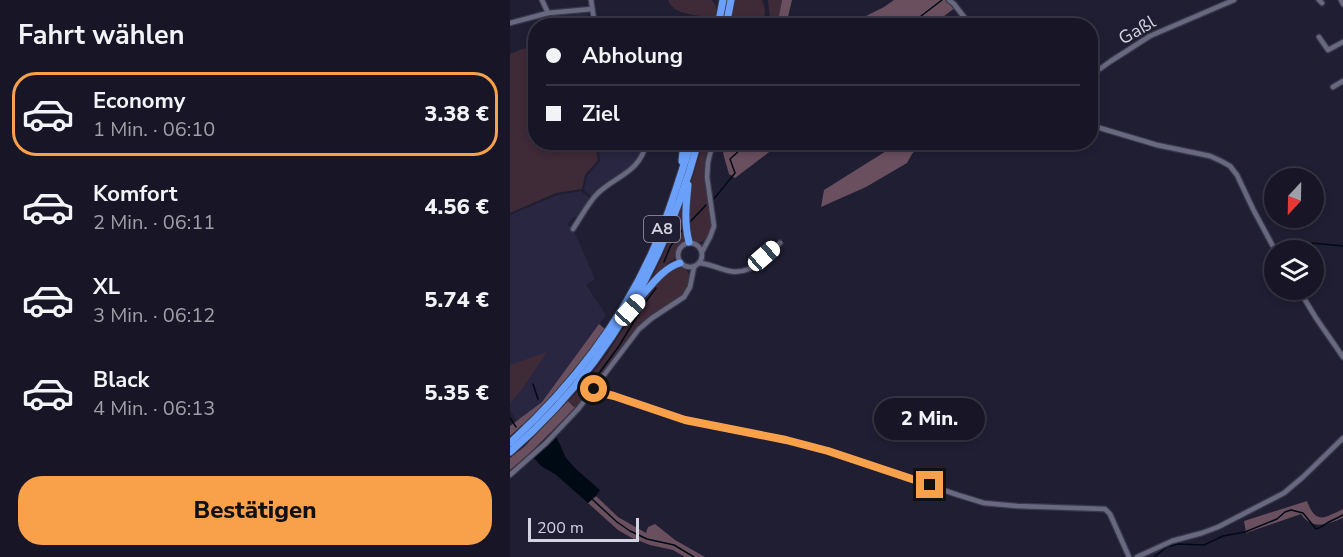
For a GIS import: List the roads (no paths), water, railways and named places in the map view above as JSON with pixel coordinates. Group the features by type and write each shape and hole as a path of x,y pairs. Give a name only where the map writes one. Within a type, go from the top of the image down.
{"highway":[{"path":"720,18 723,0"},
{"path":"728,18 731,0"},
{"path":"681,174 683,150"},
{"name":"A8","path":"510,443 585,364 630,296 666,219 688,150"},
{"name":"A8","path":"510,452 574,388 606,347 630,310 673,221 696,150"},
{"path":"689,242 685,210 690,172"},
{"path":"630,310 657,279 672,266 684,265"}],"street":[{"path":"542,0 548,13"},
{"path":"591,0 594,18"},
{"path":"949,0 965,18"},
{"name":"Gaßl","path":"1098,70 1150,36 1234,0"},
{"path":"1341,0 1343,4"},
{"path":"529,18 548,13 592,9"},
{"path":"510,23 528,18"},
{"path":"1319,37 1328,50 1343,42"},
{"path":"1333,87 1343,81"},
{"path":"1098,127 1157,145 1221,160 1237,175 1270,240"},
{"path":"573,229 598,194 640,161 644,150"},
{"path":"510,475 546,443 579,408 639,329 684,297 714,226 707,177 711,150"},
{"path":"692,276 678,258 678,250 689,242 698,245 707,242"},
{"path":"698,245 710,264 728,272 744,271 780,243"},
{"path":"684,265 710,264"},
{"path":"1305,300 1343,357"},
{"path":"594,389 685,420 786,440 828,451 984,502 1005,506 1105,510 1110,514 1129,557"},
{"path":"1137,557 1166,543 1218,527 1284,493 1343,438"}],"waterway":[{"path":"918,18 942,0"},
{"path":"713,200 735,173 730,159 740,150"},
{"path":"690,222 706,205"},
{"path":"664,262 670,247 682,230"},
{"path":"1324,244 1343,246"},
{"path":"582,393 586,391 619,346 656,288"},
{"path":"533,384 538,399"},
{"path":"510,418 516,427"},
{"path":"592,499 630,531 647,539 674,545 694,557"},
{"path":"1154,557 1167,547 1178,544 1204,545 1223,536 1245,532 1277,519 1291,510 1303,513 1316,529 1343,515"}]}
